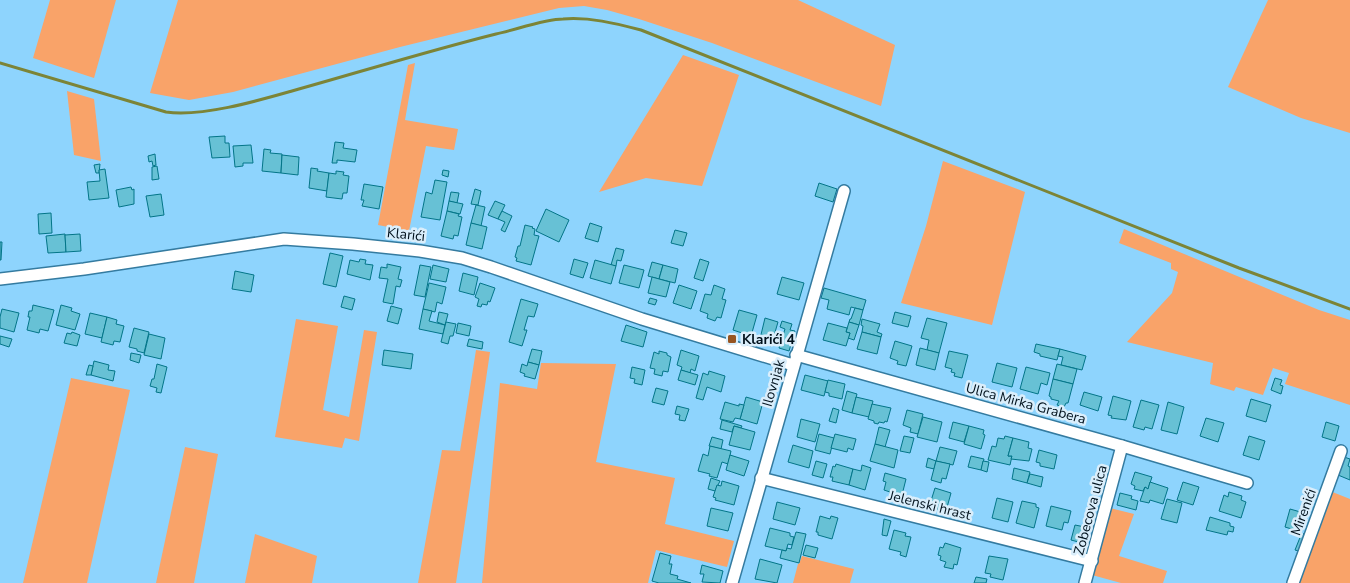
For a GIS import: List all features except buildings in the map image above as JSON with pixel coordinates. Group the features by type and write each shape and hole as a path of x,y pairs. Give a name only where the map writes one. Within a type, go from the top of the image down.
{"street":[{"name":"Ilovnjak","path":"732,583 844,191"},
{"name":"Klarići","path":"0,279 84,269 284,239 353,244 420,251 462,258 492,266 642,319 795,360"},
{"name":"Ulica Mirka Grabera","path":"795,360 1122,446 1247,483"},
{"name":"Zobecova ulica","path":"1086,583 1122,446"},
{"name":"Mirenići","path":"1293,583 1341,451"},
{"name":"Jelenski hrast","path":"761,478 1092,561"}],"shaded area":[{"path":"50,0 116,0 94,78 33,58"},
{"path":"178,0 798,0 895,45 881,106 712,43 639,19 584,6 559,8 400,47 233,92 189,100 150,93"},
{"path":"1268,0 1350,0 1350,133 1301,118 1228,87"},
{"path":"683,55 739,75 702,186 646,178 599,192"},
{"path":"415,63 405,120 458,129 454,150 426,146 409,231 378,225 408,65"},
{"path":"67,91 94,99 101,161 74,155"},
{"path":"943,161 1025,192 992,325 901,303 926,226"},
{"path":"1124,229 1319,310 1350,320 1350,405 1285,384 1289,373 1273,368 1263,395 1236,387 1234,391 1210,384 1213,363 1127,342 1172,293 1178,272 1171,269 1171,263 1119,243"},
{"path":"296,319 338,326 323,410 349,417 364,330 377,332 359,441 345,438 342,448 275,437"},
{"path":"476,350 490,352 456,583 418,583 442,450 460,451"},
{"path":"541,363 616,364 596,462 675,478 665,524 734,541 727,567 656,550 648,583 482,583 500,383 537,389"},
{"path":"71,378 130,390 87,583 23,583"},
{"path":"185,447 218,454 194,583 156,583"},
{"path":"1330,491 1350,499 1350,583 1296,583"},
{"path":"1110,508 1134,514 1119,556 1167,571 1163,583 1121,583 1092,575"},
{"path":"255,534 317,556 312,583 245,583"},
{"path":"802,556 854,569 850,583 793,583"}],"waterway":[{"path":"0,63 166,112 196,112 263,99 445,47 556,19 602,21 641,30 1239,268 1350,309"}],"place":[{"name":"Klarići 4","path":"732,339"}]}
